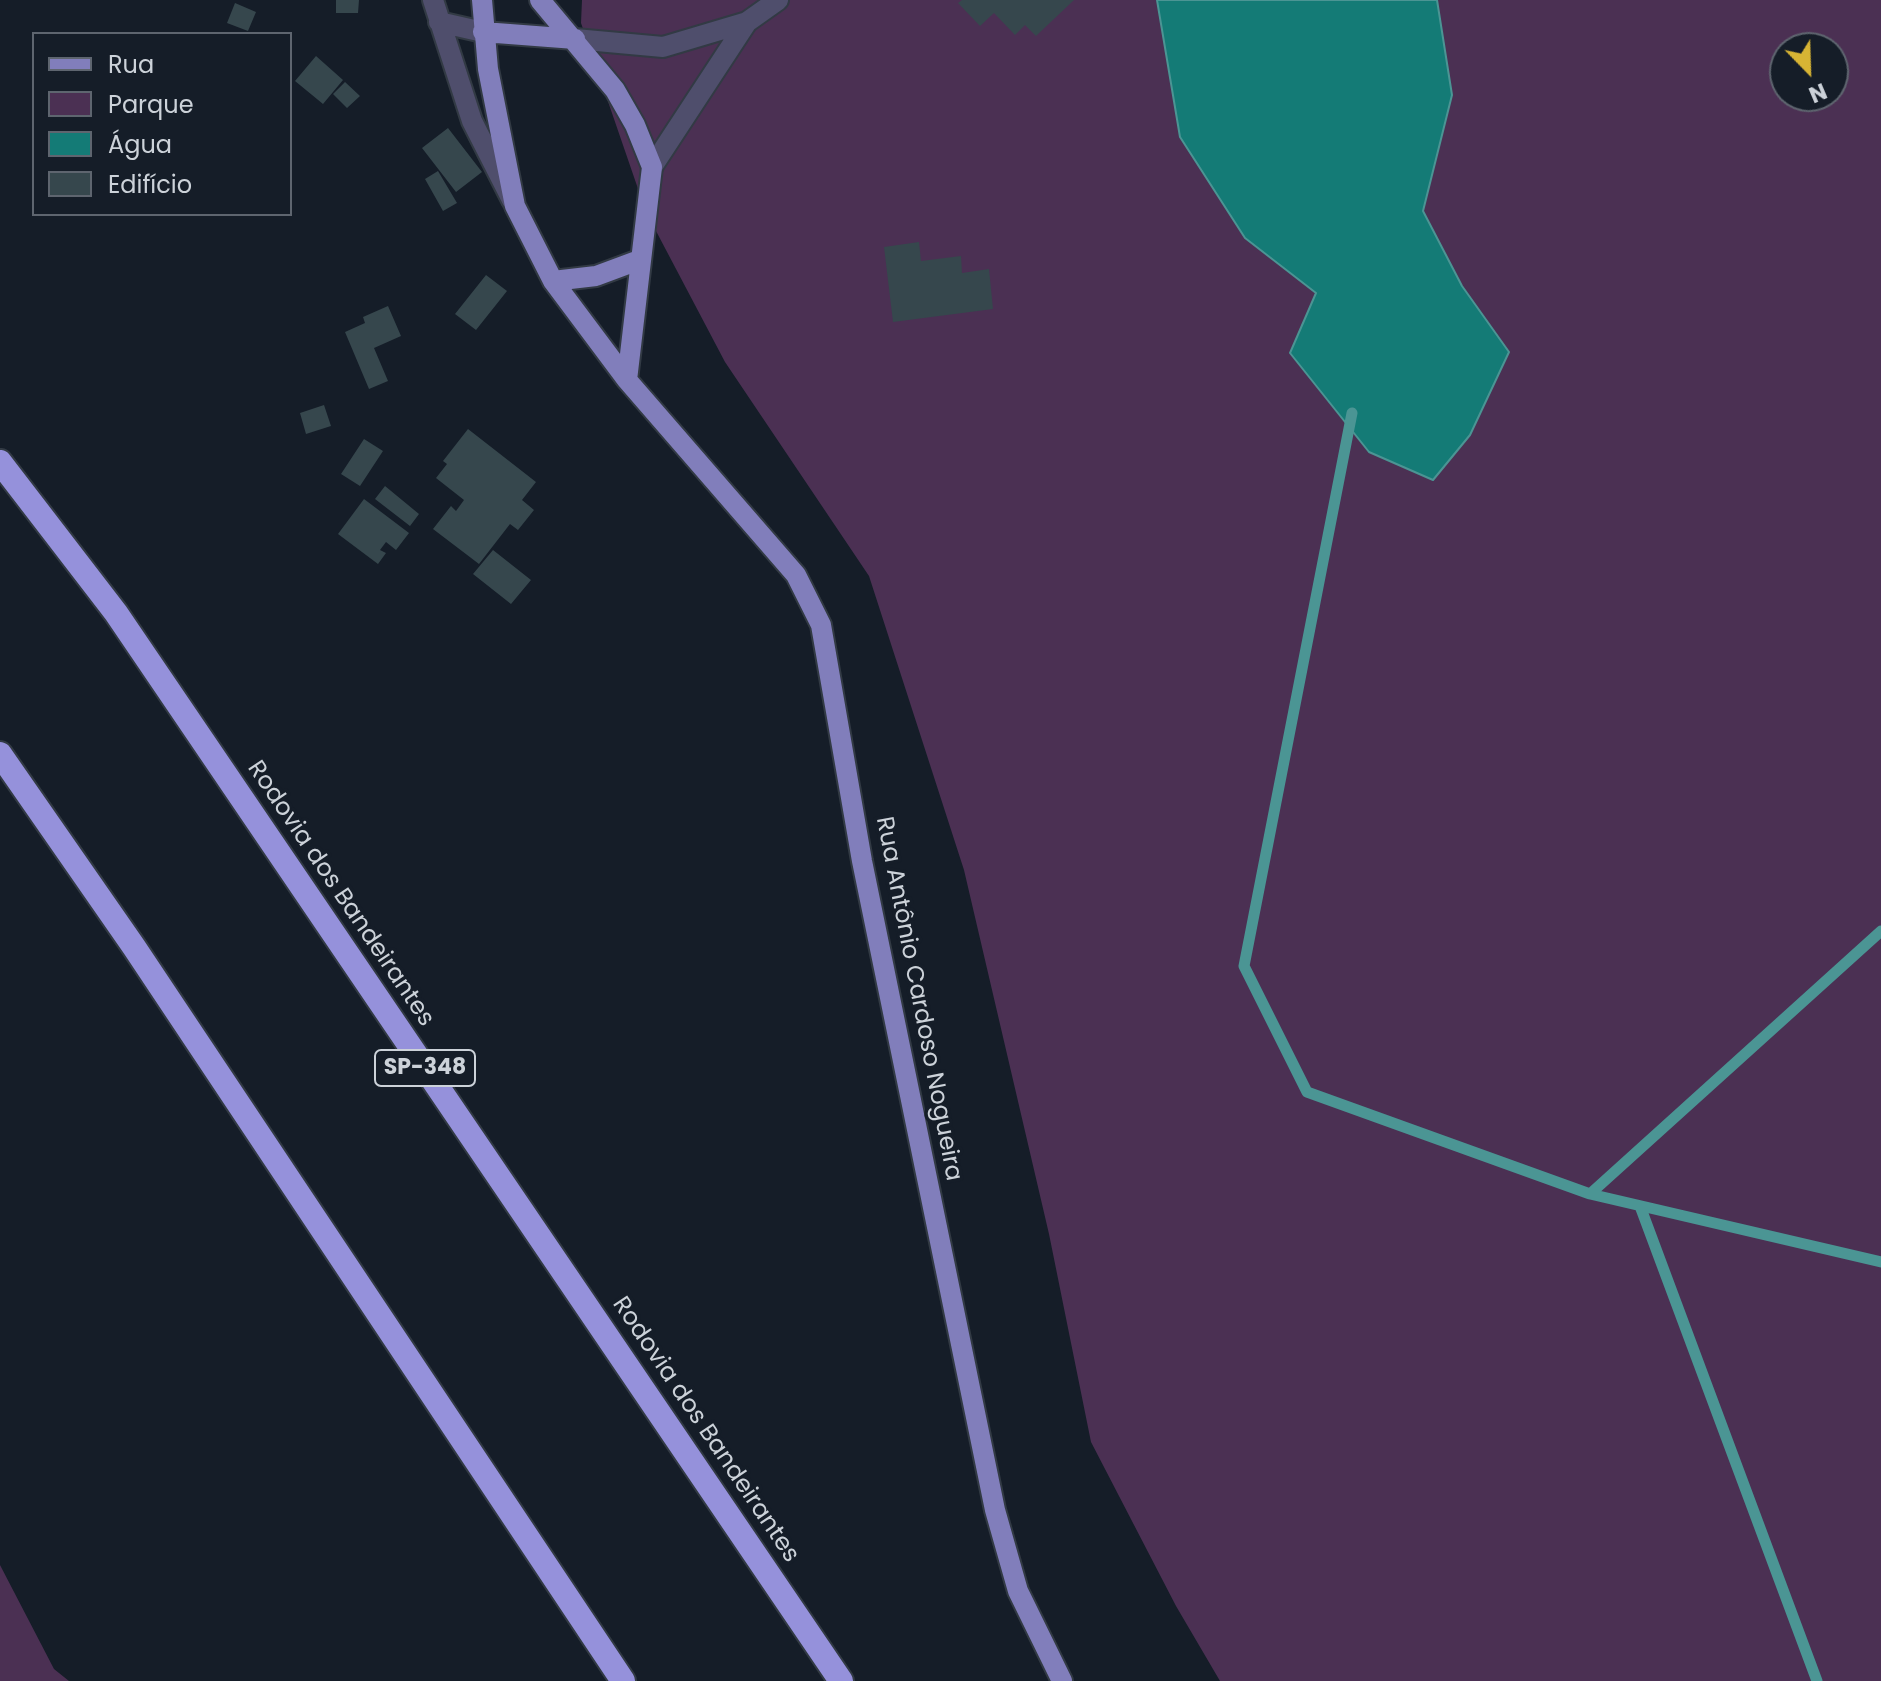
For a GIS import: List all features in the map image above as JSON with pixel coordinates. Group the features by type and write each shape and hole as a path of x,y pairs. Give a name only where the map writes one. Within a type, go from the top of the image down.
{"highway":[{"name":"Rodovia dos Bandeirantes","path":"0,462 116,613 841,1681"},
{"path":"0,754 134,947 623,1681"}],"main road":[{"name":"Rua Antônio Cardoso Nogueira","path":"482,0 483,32 515,206 553,281 627,380 796,575 812,601 821,625 865,876 995,1510 1018,1591 1062,1681"},
{"path":"540,0 615,90 652,167 627,380"},
{"path":"483,32 575,39"},
{"path":"553,281 596,276 639,260"}],"street":[{"path":"433,0 472,121 515,206"},
{"path":"575,39 663,47 747,22 778,0"},
{"path":"439,22 483,32"},
{"path":"652,167 747,22"}],"green space":[{"path":"582,0 1157,0 1180,137 1245,238 1317,293 1509,352 1462,286 1423,211 1452,95 1437,0 1881,0 1881,1681 1220,1681 1176,1606 1091,1442 1049,1234 964,870 869,576 725,362 646,212 581,23"},
{"path":"0,1565 54,1669 69,1681 0,1681"}],"water":[{"path":"1157,0 1437,0 1452,95 1423,211 1462,286 1509,352 1470,435 1433,480 1369,452 1290,353 1316,293 1245,238 1180,137"}],"building":[{"path":"336,0 359,0 358,13 336,13"},
{"path":"962,0 1074,0 1036,36 1025,25 1015,35 994,13 980,26 958,3"},
{"path":"235,3 256,12 248,31 227,23"},
{"path":"316,56 343,80 323,104 295,81"},
{"path":"345,82 360,96 347,108 333,94"},
{"path":"448,128 482,172 456,192 422,148"},
{"path":"438,171 457,203 443,211 425,179"},
{"path":"919,242 921,261 961,256 962,273 989,269 993,309 893,322 884,247"},
{"path":"486,275 507,291 476,330 455,314"},
{"path":"388,306 401,336 374,348 388,381 369,389 345,332 365,323 363,317"},
{"path":"324,405 331,426 306,434 300,413"},
{"path":"468,429 536,482 522,500 534,510 518,530 510,524 479,564 433,529 451,506 456,511 464,500 436,478 447,464 443,461"},
{"path":"364,439 383,451 360,486 341,474"},
{"path":"385,486 419,514 410,526 375,499"},
{"path":"364,499 409,533 396,550 386,542 380,550 386,553 378,564 338,534"},
{"path":"493,550 531,580 511,604 473,574"}],"waterway":[{"path":"1352,413 1244,966 1307,1092 1590,1194 1881,1262"},
{"path":"1590,1194 1881,931"},
{"path":"1640,1206 1817,1681"}]}
